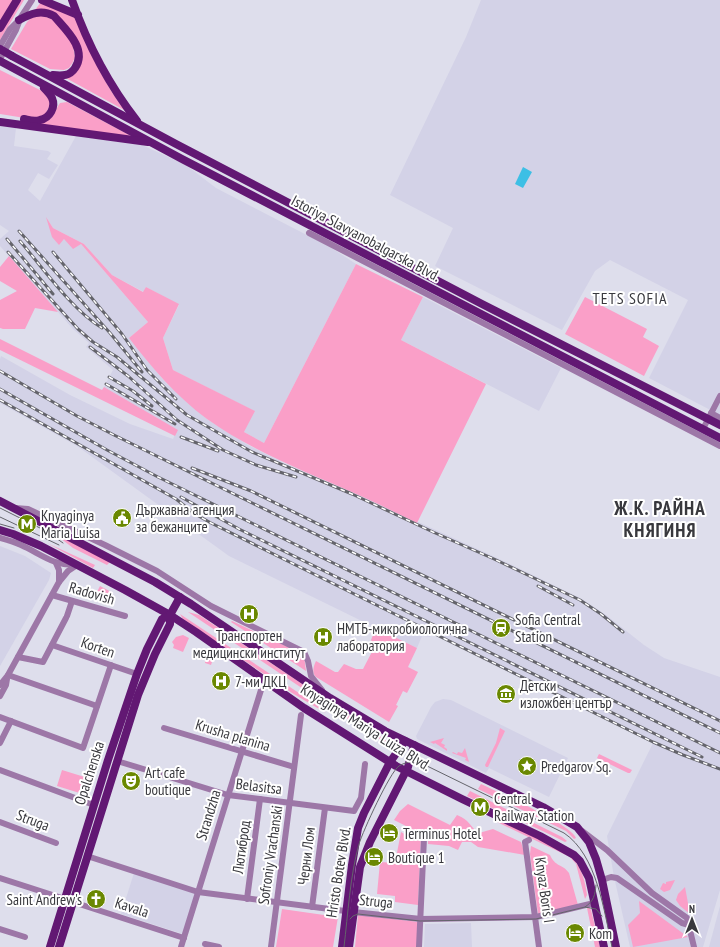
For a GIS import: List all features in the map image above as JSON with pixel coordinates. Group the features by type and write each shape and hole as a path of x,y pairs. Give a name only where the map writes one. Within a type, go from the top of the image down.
{"main road":[{"path":"0,28 16,0"},
{"path":"42,0 78,15"},
{"path":"72,0 110,82 121,101 138,123"},
{"path":"19,20 36,13 50,14 54,16 74,40 78,49 79,57 77,65 73,70 62,76 46,73"},
{"name":"Istoriya Slavyanobalgarska Blvd.","path":"0,49 478,302 709,416 720,425"},
{"name":"Istoriya Slavyanobalgarska Blvd.","path":"2,62 154,143 720,438"},
{"path":"0,116 34,121 48,116 52,108 52,99 49,92 38,81"},
{"path":"0,122 154,143"},
{"name":"Knyaginya Mariya Luiza Blvd.","path":"0,501 141,573 180,597 330,698 378,728 543,807 577,827 589,842 596,859 616,947"},
{"name":"Knyaginya Mariya Luiza Blvd.","path":"0,530 41,546 170,615 304,708 390,762 540,836 574,855 580,861 589,878 604,947"},
{"name":"Opalchenska","path":"50,947 87,856 138,696 155,654 170,624 170,615 180,597"},
{"name":"Opalchenska","path":"59,947 69,900 94,805 136,674 162,619 170,615"},
{"name":"Hristo Botev Blvd.","path":"349,947 350,912 358,828 390,762 405,741"},
{"name":"Hristo Botev Blvd.","path":"342,947 364,854 406,771 414,745"}],"street":[{"path":"0,46 10,29 19,20 32,0"},
{"path":"2,62 19,20"},
{"name":"Istoriya Slavyanobalgarska Blvd.","path":"309,233 720,446"},
{"path":"702,429 720,396"},
{"name":"Istoriya Slavyanobalgarska Blvd.","path":"709,416 720,418"},
{"name":"Knyaginya Mariya Luiza Blvd.","path":"12,508 28,509 105,545 157,571 211,606 304,652 308,661 311,676 330,698"},
{"path":"0,538 20,545 56,563 66,566 77,565"},
{"path":"56,563 59,570 59,582"},
{"path":"0,685 7,677 59,582 68,571 77,565"},
{"name":"Radovish","path":"52,595 125,616"},
{"path":"18,657 43,662 67,617 72,601"},
{"name":"Korten","path":"52,645 136,674"},
{"path":"0,717 83,748 111,665"},
{"path":"0,696 6,685 7,677"},
{"path":"7,677 97,706"},
{"name":"Strandzha","path":"181,947 261,690"},
{"name":"Sofroniy Vrachanski","path":"271,947 301,715"},
{"path":"0,743 11,721"},
{"name":"Krusha planina","path":"164,728 294,767"},
{"name":"Belasitsa","path":"117,761 228,795 354,811"},
{"name":"Hristo Botev Blvd.","path":"354,811 361,798 366,764"},
{"path":"0,770 94,805"},
{"name":"Лютиброд","path":"247,899 260,799"},
{"name":"Черни Лом","path":"312,907 325,808"},
{"name":"Struga","path":"0,822 56,843"},
{"path":"577,827 587,833 607,850 652,893 687,918 694,947"},
{"path":"419,947 424,838"},
{"name":"Knyaz Boris I","path":"529,840 525,842 539,947"},
{"name":"Struga","path":"87,856 198,892 420,920 536,917 594,903"},
{"path":"602,880 612,877 617,878 682,923 689,925"},
{"name":"Kavala","path":"0,878 184,938"},
{"path":"0,929 25,937"},
{"path":"205,944 219,947"}],"shaded area":[{"path":"0,0 13,0 0,21"},
{"path":"21,0 24,0 0,40 0,33"},
{"path":"481,0 720,0 720,415 649,378 688,300 610,260 595,271 562,330 435,266 453,228 390,195 466,37"},
{"path":"41,2 77,18 104,79 126,111 64,77 81,63 56,15 35,10"},
{"path":"42,15 54,20 72,42 75,57 69,68 64,70 50,69 11,49 27,22 32,17"},
{"path":"0,70 44,92 50,101 45,115 31,119 0,114"},
{"path":"67,102 135,138 28,123 48,121 60,103"},
{"path":"0,126 16,128 14,146 48,151 51,153 47,159 58,165 49,179 38,173 28,190 40,201 76,136 142,145 186,165 216,188 330,247 356,264 264,443 244,432 254,411 173,370 163,338 179,305 146,287 144,292 112,275 84,244 53,228 47,219 59,244 64,239 81,244 148,322 129,338 166,383 207,419 248,445 288,465 355,493 582,599 664,658 720,677 720,890 703,947 630,947 614,877 607,836 653,743 432,634 430,637 422,636 417,648 229,556 77,446 0,403 1,356 70,395 130,424 173,439 177,430 104,387 113,370 86,347 89,343 73,329 0,246 0,239 9,231 0,225"},
{"path":"46,217 53,228 84,244 112,275 143,292 146,287 179,304 163,338 173,370 255,411 244,432 264,443 356,264 423,297 401,340 486,384 417,523 370,500 260,451 207,419 185,401 165,381 129,338 148,322 81,244 73,249 64,239 59,245 52,237"},
{"path":"9,256 58,312 35,308 25,329 0,328 0,300 17,291 0,281 0,267"},
{"path":"423,297 561,368 539,411 401,340"},
{"path":"585,297 647,329 643,337 659,346 644,376 565,334"},
{"path":"0,339 102,390 104,387 178,430 175,436 0,350"},
{"path":"55,534 110,562 107,565 73,548"},
{"path":"47,543 95,565 93,568"},
{"path":"0,546 25,556 51,573 49,580 0,666"},
{"path":"100,586 113,593 110,599 97,592"},
{"path":"188,612 199,615 371,730 390,745 366,731"},
{"path":"180,614 314,703 326,713 292,693 183,619"},
{"path":"232,621 301,653 304,656 306,671 231,622"},
{"path":"376,628 417,648 408,667 418,672 407,693 403,691 396,705 398,706 389,722 316,677 313,672 316,661 335,672 338,672 344,664 356,669 363,669 375,646 371,640"},
{"path":"183,635 189,638 183,652 173,648 174,645 172,642 176,637"},
{"path":"201,652 208,654 208,657 213,659 211,665 205,663 205,660 200,659"},
{"name":"Predgarov Sq.","path":"443,699 451,700 568,758 549,797 489,768 486,773 417,739 416,736 431,707 435,702"},
{"path":"500,728 505,731 488,767 486,767 485,765 496,743"},
{"path":"444,738 441,743 445,745 444,747 447,751 435,743 430,742"},
{"path":"465,748 469,762 465,760 466,758 452,753 462,753"},
{"path":"599,754 632,770 628,773 597,758"},
{"path":"62,770 91,779 86,795 57,786"},
{"path":"481,784 548,817 571,832 576,838 574,839 566,831 478,789"},
{"path":"470,791 562,837 567,841 565,842 467,796"},
{"path":"408,804 450,825 457,815 465,819 479,833 493,829 521,842 525,855 478,847 471,842 462,842 458,850 449,846 428,844 428,837 421,835 418,905 395,902 395,896 377,894 380,862 395,863 401,832 408,836 412,829 394,820 400,811"},
{"path":"493,819 527,832 572,858 578,866 582,875 587,895 585,899 576,864 570,857"},
{"path":"531,846 550,855 554,862 567,870 578,905 538,914 530,854"},
{"path":"134,873 196,894 183,934 121,914"},
{"path":"675,880 670,890 664,892 660,889 663,883 666,884 666,882"},
{"path":"685,887 690,914 680,906 676,900 678,894"},
{"path":"639,901 688,937 633,947 628,925 640,913"},
{"path":"720,906 720,947 709,947"},
{"path":"587,908 590,908 591,910 600,947 595,947"},
{"path":"282,909 338,917 333,947 276,947"},
{"path":"358,915 419,922 418,947 355,947"},
{"path":"471,923 472,947 424,947 425,924"}],"water":[{"path":"523,167 532,172 523,188 515,184"}],"tram line":[{"path":"0,508 46,531 63,543"},
{"path":"0,517 59,545"},
{"path":"0,524 14,528"},
{"path":"344,947 353,869 361,837 377,802 395,771 399,766 408,762 423,764 564,833 575,843 592,869 602,901 612,947"},
{"path":"585,907 594,898 596,885"},
{"path":"350,919 358,914 420,921 536,919 585,907 596,909 602,916"}],"railway":[{"path":"19,231 110,333 142,372"},
{"path":"7,239 53,294"},
{"path":"20,241 69,300 80,311 102,328"},
{"path":"8,252 78,329 93,342 117,357 187,415 252,452 352,494 580,600 601,614 623,632"},
{"path":"53,252 122,334 147,370 176,399"},
{"path":"90,347 128,376 177,420 223,450 256,465 296,477"},
{"path":"0,371 77,416 114,435 720,733"},
{"path":"109,377 133,391 152,406"},
{"path":"106,384 175,424"},
{"path":"0,389 107,450 158,477 720,753"},
{"path":"0,400 176,499 195,514 211,523 653,742 720,769"},
{"path":"181,437 218,451"},
{"path":"192,468 251,491 720,721"},
{"path":"181,497 239,529 702,757"},
{"path":"538,586 573,605"}],"place":[{"name":"Държавна агенция за бежанците","path":"122,518"},
{"name":"Knyaginya Maria Luisa","path":"27,524"},
{"name":"Транспортен медицински институт","path":"249,614"},
{"name":"Sofia Central Station","path":"501,628"},
{"name":"НМТБ-микробиологична лаборатория","path":"323,637"},
{"name":"7-ми ДКЦ","path":"221,681"},
{"name":"Детски изложбен център","path":"506,694"},
{"name":"Predgarov Sq.","path":"527,766"},
{"name":"Art cafe boutique","path":"131,781"},
{"name":"Central Railway Station","path":"480,807"},
{"name":"Terminus Hotel","path":"389,833"},
{"name":"Boutique 1","path":"374,857"},
{"name":"Saint Andrew's","path":"96,899"},
{"name":"Kom","path":"575,933"}],"district":[{"name":"TETS SOFIA","path":"630,298"},
{"name":"Ж.К. РАЙНА КНЯГИНЯ","path":"660,519"}]}
